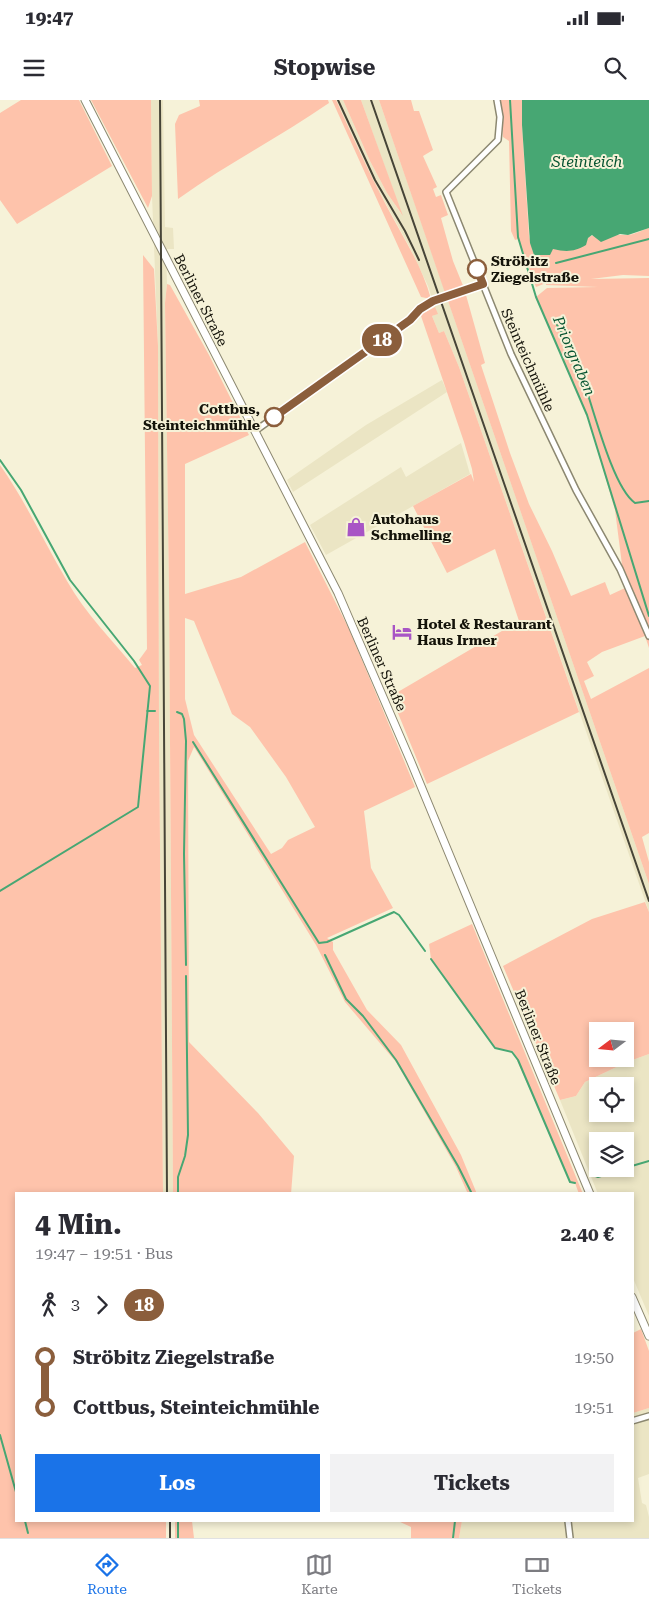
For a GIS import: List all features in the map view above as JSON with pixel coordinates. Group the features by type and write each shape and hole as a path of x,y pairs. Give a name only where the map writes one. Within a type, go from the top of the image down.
{"main road":[{"name":"Berliner Straße","path":"85,100 338,594 415,771 589,1192"},
{"path":"634,1302 649,1336"}],"street":[{"name":"Steinteichmühle","path":"497,100 500,117 498,140 446,192 511,354 576,490 620,569 649,636"},
{"path":"255,431 410,320 420,309 433,301 483,284"},
{"path":"634,1420 649,1416"},
{"path":"568,1522 570,1538"}],"shaded area":[{"path":"21,100 79,100 112,166 17,224 0,200 0,113"},
{"path":"91,100 151,100 152,196 148,208"},
{"path":"151,100 163,100 165,227 173,228 174,249 166,249 167,284 165,303 173,1192 163,1192 158,346 152,196"},
{"path":"199,100 328,100 329,103 178,199 175,124 179,115 200,106"},
{"path":"332,100 336,100 386,205 417,262 431,299 421,297"},
{"path":"336,100 343,100 370,161 387,193 402,215 361,100 379,100 649,884 649,912 459,367 444,331 439,333 432,316 437,314 428,286 410,248 374,182"},
{"path":"343,100 361,100 403,216 387,193 370,161"},
{"path":"379,100 411,100 414,111 419,111 433,150 423,156 437,187 433,189 436,197 441,195 448,215 441,218 453,261 464,288 445,293"},
{"path":"500,100 522,100 529,236 534,255 597,234 629,235 649,228 649,276 623,275 591,279 649,278 649,648 645,636 602,652 587,662 594,676 584,681 591,699 649,668 649,833 642,837 649,862 649,884 448,301 466,295 485,363 481,365 510,453 529,504 571,596 605,582 610,595 625,588 615,510 587,415 536,297 547,288 598,287 546,285 546,283 536,287 518,239 515,240 511,231 509,141 503,137"},
{"path":"143,255 154,269 158,346 163,1192 15,1192 15,1522 166,1522 166,1538 0,1538 0,465 18,493 74,593 99,626 135,668 142,665 139,660 147,649"},
{"path":"167,284 170,285 209,355 249,435 185,464 185,594 241,577 305,542 349,629 415,787 364,811 371,868 393,908 327,938 333,942 333,950 367,1010 401,1045 461,1155 476,1192 467,1192 456,1167 396,1062 345,1002 316,945 194,747 188,761 189,1042 258,1113 294,1156 291,1192 173,1192 165,303","holes":["185,618 194,621 232,714 250,727 286,777 315,827 288,840 282,848 271,854 194,735 185,699"]},
{"path":"435,307 438,314 432,316 439,333 444,331 459,367 579,712 427,784 391,696 519,621 495,549 447,573 413,506 471,474 474,482 464,442 421,316"},
{"path":"442,380 447,392 293,492 287,480 366,425"},
{"path":"461,443 470,474 326,555 310,525 401,467 406,477"},
{"path":"645,902 649,912 649,1054 634,1059 634,1022 589,1022 589,1068 614,1068 596,1077 589,1077 589,1080 585,1082 576,1096 560,1100 503,966 592,919"},
{"path":"472,924 582,1192 578,1192 575,1183 570,1182 513,1051 495,1048 431,959 429,944"},
{"path":"649,1054 649,1316 634,1280 634,1192 597,1192 591,1177 634,1177 634,1132 589,1132 589,1172 560,1100 576,1096 585,1082 589,1080 589,1122 634,1122 634,1077 596,1077 614,1068 634,1068 634,1059"},
{"path":"641,1329 649,1351 649,1408 634,1413 634,1332"},
{"path":"649,1408 649,1474 638,1478 642,1503 646,1505 649,1517 649,1538 459,1538 462,1522 634,1522 634,1413"},
{"path":"175,1522 192,1522 194,1538 175,1538"},
{"path":"400,1522 462,1522 459,1538 411,1538 411,1527"}],"water":[{"name":"Steinteich","path":"522,100 649,100 649,228 628,235 620,234 601,242 592,235 588,238 586,245 578,249 566,251 553,249 550,255 534,255 530,243"}],"waterway":[{"name":"Priorgraben","path":"510,100 518,237 536,297 587,415 649,616"},
{"path":"556,263 649,239"},
{"path":"557,325 573,351 579,366 616,476 625,493 635,503 649,501"},
{"path":"0,460 21,490 70,580 134,661 150,686 138,807 0,891"},
{"path":"147,711 155,711"},
{"path":"177,712 182,714 184,719 186,741 184,854 186,965"},
{"path":"193,742 319,943 327,942 394,912 399,915 425,951"},
{"path":"325,955 346,999 363,1016 396,1060 458,1166 471,1192"},
{"path":"431,959 495,1048 512,1052 518,1060 570,1182 575,1183"},
{"path":"178,1192 178,1177 185,1156 188,1135 186,976"},
{"path":"634,1165 649,1161"},
{"path":"0,1435 15,1488"},
{"path":"25,1522 28,1533"},
{"path":"178,1522 178,1538"},
{"path":"453,1538 455,1522"}],"railway":[{"path":"160,100 167,1192"},
{"path":"338,100 375,180 405,231 419,260"},
{"path":"371,100 649,901"},
{"path":"170,1522 170,1538"}],"bus line":[{"name":"18","path":"274,417 410,320 420,309 433,301 483,284 477,269"}],"place":[{"name":"Ströbitz Ziegelstraße","path":"477,269"},
{"name":"Cottbus, Steinteichmühle","path":"274,417"},
{"name":"Autohaus Schmelling","path":"356,527"},
{"name":"Hotel & Restaurant Haus Irmer","path":"402,632"}]}
